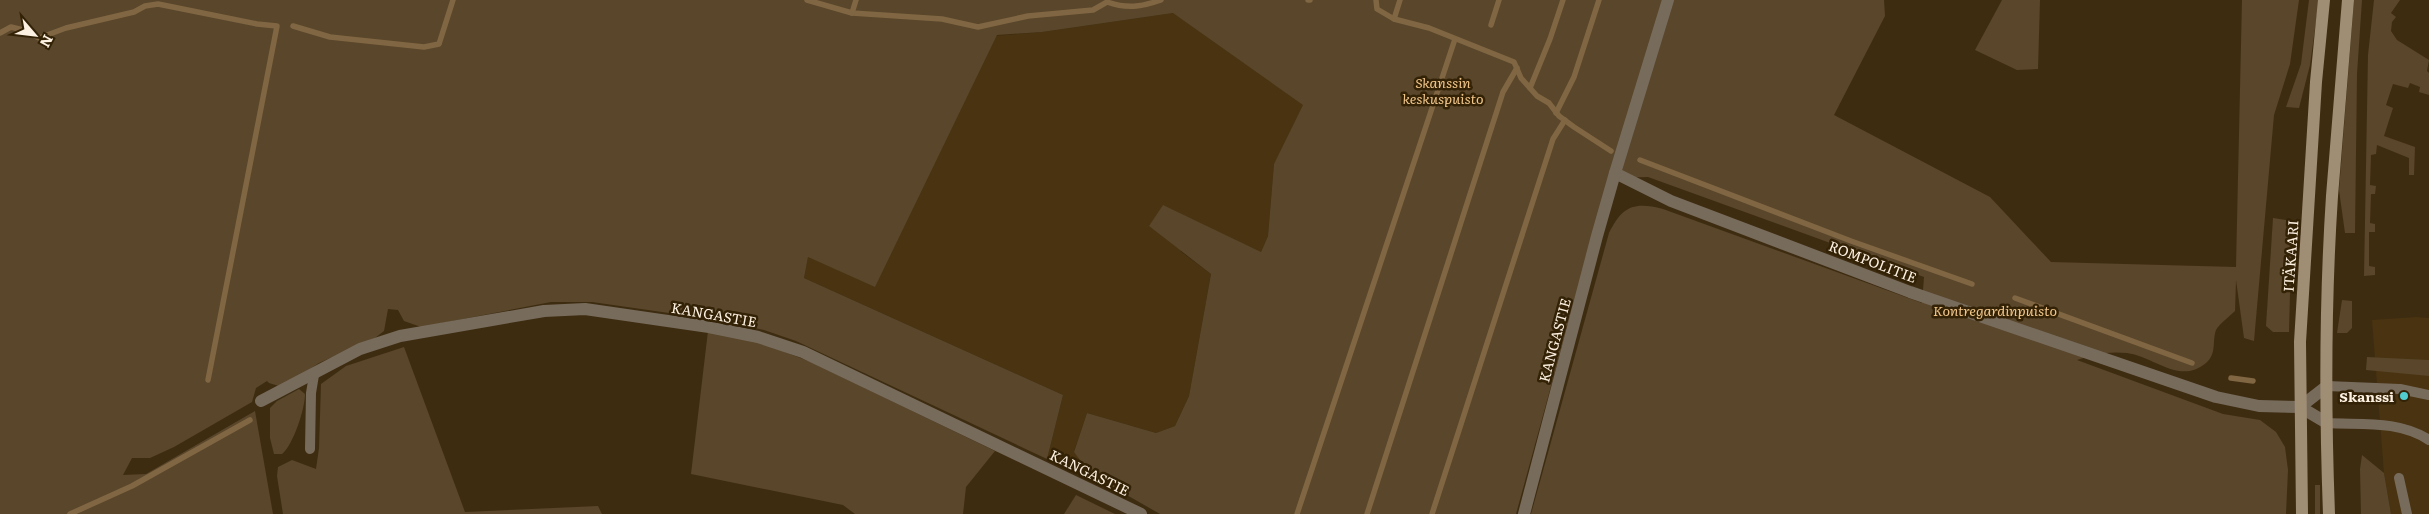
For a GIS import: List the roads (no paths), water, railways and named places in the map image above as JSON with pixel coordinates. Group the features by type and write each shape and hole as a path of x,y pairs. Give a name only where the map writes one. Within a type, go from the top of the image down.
{"street":[{"path":"1615,173 1668,0"},
{"name":"ITÄKAARI","path":"2302,514 2300,335 2316,90 2324,0"},
{"path":"2329,514 2327,386 2332,196 2348,0"},
{"name":"ROMPOLITIE","path":"1615,173 1672,201 1910,292 2216,397 2260,406 2300,407"},
{"name":"KANGASTIE","path":"1524,514 1615,173"},
{"name":"KANGASTIE","path":"261,401 314,375 360,349 400,336 544,311 585,309 709,327 758,337 803,352 1141,514"},
{"path":"2327,386 2300,407 2327,423"}],"lane":[{"path":"310,449 310,393 314,375"},
{"path":"2327,386 2400,389 2429,395"},
{"path":"2327,423 2394,426 2413,431 2429,440"},
{"path":"2399,478 2407,514"}],"waterway":[{"path":"293,26 330,37 424,47 439,44 453,0"},
{"path":"807,0 852,13 942,19 978,27 1028,16 1093,10 1107,2 1121,6 1134,6 1161,0"},
{"path":"852,13 856,0"},
{"path":"1376,0 1377,9 1394,19 1429,28 1514,62 1521,78 1537,96 1549,103 1559,116 1611,151"},
{"path":"1394,19 1400,0"},
{"path":"1491,25 1499,0"},
{"path":"1530,88 1550,39 1563,0"},
{"path":"1556,113 1574,77 1599,0"},
{"path":"0,33 11,27 23,30 39,38 66,28 134,12 145,6 158,4 257,24 277,26 208,380"},
{"path":"1297,514 1455,39"},
{"path":"1367,514 1503,92 1517,68"},
{"path":"1432,514 1553,139 1565,120"},
{"path":"1640,160 1851,241 1972,284"},
{"path":"2015,298 2192,363"},
{"path":"2231,378 2253,381"},
{"path":"70,514 132,486 250,420"}],"place":[{"name":"Skanssi","path":"2404,396"}],"park label":[{"name":"Skanssin keskuspuisto","path":"1443,90"},
{"name":"Kontregardinpuisto","path":"1995,310"}]}
